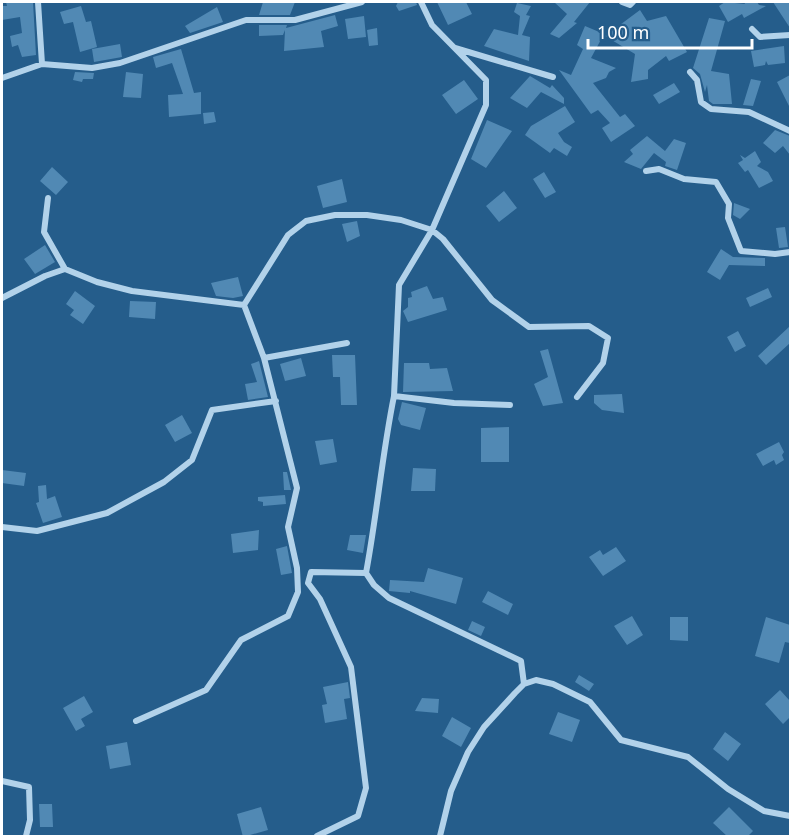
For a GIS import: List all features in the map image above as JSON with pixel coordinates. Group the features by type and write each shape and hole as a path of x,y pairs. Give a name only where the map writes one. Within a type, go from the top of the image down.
{"street":[{"path":"38,2 42,64"},
{"path":"2,78 42,64 92,68 120,63 246,21 296,20 362,2"},
{"path":"421,2 432,25 486,80 486,105 432,230 399,285 394,396 381,456 379,503 366,573 374,585 389,598 521,661 524,684"},
{"path":"622,2 630,5 633,2"},
{"path":"752,29 760,37 790,35"},
{"path":"455,48 553,76"},
{"path":"690,72 697,80 701,102 711,109 749,112 790,131"},
{"path":"646,171 659,169 684,179 716,182 729,204 728,218 741,251 774,254 790,252"},
{"path":"48,198 45,232 66,269 97,282 132,291 244,304"},
{"path":"244,304 288,235 306,221 334,215 367,215 401,220 432,230 443,239 492,300 529,327 589,326 608,338 603,363 577,397"},
{"path":"2,298 45,276 66,269"},
{"path":"136,721 206,690 241,640 279,623 288,616 295,604 298,592 297,568 288,527 297,488 264,358 244,304"},
{"path":"264,358 347,343"},
{"path":"394,396 454,403 510,405"},
{"path":"2,527 37,531 107,513 164,482 192,460 212,410 276,401"},
{"path":"317,837 358,816 366,789 351,668 320,599 308,584 311,572 366,573"},
{"path":"440,837 451,791 468,752 484,727 524,684 536,680 553,684 590,702 621,740 688,758 728,789 764,811 790,816"},
{"path":"2,781 28,787 30,820 26,837"}],"building":[{"path":"6,2 33,2 36,55 22,57 18,45 12,47 10,36 22,33 20,17 2,20 2,6 7,6"},
{"path":"263,2 295,2 290,15 259,15"},
{"path":"398,2 416,2 417,5 399,11 396,6"},
{"path":"437,2 466,2 472,14 448,25"},
{"path":"554,2 590,2 574,22 577,23 559,38 550,34 567,14"},
{"path":"725,2 745,4 744,2 757,2 759,5 766,6 744,18 742,14 728,22 719,6"},
{"path":"773,2 790,2 790,28"},
{"path":"517,3 531,6 526,15 530,16 522,35 530,37 529,61 484,46 494,29 518,35 520,16 514,12"},
{"path":"81,6 86,22 91,21 97,47 80,52 73,22 64,24 60,12"},
{"path":"217,7 223,22 190,33 185,26"},
{"path":"640,10 647,21 666,16 687,52 669,61 666,56 648,70 648,79 631,82 635,54 605,36"},
{"path":"335,15 338,26 321,31 324,47 284,51 285,30 283,35 259,36 259,25 287,25 286,28"},
{"path":"364,16 366,37 348,39 345,19"},
{"path":"709,18 725,21 711,71 729,74 732,104 713,104 709,101 707,85 705,92 700,74 693,68"},
{"path":"585,26 604,34 591,58 616,68 609,72 606,78 593,83 620,117 625,114 635,126 611,142 602,128 610,123 598,110 591,114 559,70 571,75 583,49 577,45"},
{"path":"377,28 378,45 369,46 367,30"},
{"path":"120,44 122,57 94,62 92,49"},
{"path":"784,46 785,63 768,65 766,61 765,65 754,67 751,51"},
{"path":"181,49 194,93 201,92 201,114 169,117 168,95 183,94 172,63 156,68 153,57"},
{"path":"75,72 94,73 93,79 83,79 82,82 73,80"},
{"path":"126,72 143,74 141,98 123,97"},
{"path":"790,75 790,108 777,82"},
{"path":"530,76 550,88 552,85 564,98 564,104 541,92 527,108 510,98"},
{"path":"751,79 761,81 753,106 743,105"},
{"path":"464,80 478,99 456,114 442,95"},
{"path":"674,83 680,92 659,104 653,95"},
{"path":"565,106 575,122 558,133 564,142 572,147 567,156 554,148 550,153 525,135 531,126"},
{"path":"214,112 216,122 204,124 203,113"},
{"path":"487,120 512,131 486,168 471,159"},
{"path":"775,130 790,136 790,155 783,146 775,153 763,143"},
{"path":"647,136 665,151 674,139 686,143 677,170 665,166 666,162 654,153 641,169 624,162 633,154 630,150"},
{"path":"755,151 761,162 757,166 768,172 773,181 759,188 748,170 745,172 738,163 743,160 740,155 745,158"},
{"path":"52,167 68,182 56,195 40,181"},
{"path":"544,172 556,192 545,198 533,179"},
{"path":"342,179 347,202 323,208 317,186"},
{"path":"504,191 517,208 499,222 486,206"},
{"path":"734,203 750,209 740,219 733,215"},
{"path":"357,221 360,236 347,242 342,224"},
{"path":"785,227 788,247 779,248 776,228"},
{"path":"45,245 55,262 35,274 24,259"},
{"path":"721,249 733,257 765,258 765,266 729,265 720,280 707,272"},
{"path":"238,277 243,296 233,298 216,296 211,283"},
{"path":"427,286 433,299 443,297 447,310 408,322 403,311 408,307 408,298 412,297 411,292"},
{"path":"768,288 772,297 750,307 746,298"},
{"path":"75,291 95,306 83,324 70,315 74,310 66,304"},
{"path":"130,301 156,302 155,319 129,317"},
{"path":"790,326 790,343 766,365 758,356"},
{"path":"738,331 746,346 735,352 727,337"},
{"path":"548,349 563,403 543,406 534,384 548,377 540,351"},
{"path":"332,355 355,355 357,405 341,405 340,377 333,377"},
{"path":"301,358 306,376 285,381 280,364"},
{"path":"259,361 268,397 248,400 245,384 257,382 251,364"},
{"path":"404,363 429,363 430,369 447,368 453,391 403,392"},
{"path":"622,394 624,413 602,410 594,403 594,395"},
{"path":"402,402 426,408 420,430 401,425 398,419"},
{"path":"182,415 192,433 175,442 165,425"},
{"path":"509,427 509,462 481,462 481,428"},
{"path":"333,439 337,462 320,465 315,441"},
{"path":"779,442 784,452 782,455 784,460 776,465 774,460 763,466 756,454"},
{"path":"413,468 436,469 435,491 411,491"},
{"path":"2,470 26,473 24,486 2,483"},
{"path":"283,472 287,472 291,490 284,490"},
{"path":"46,485 47,499 55,496 62,517 43,523 36,503 39,502 38,486"},
{"path":"285,495 286,504 263,506 263,502 258,501 258,497"},
{"path":"259,530 258,550 233,553 231,534"},
{"path":"350,535 366,535 363,553 347,550"},
{"path":"287,546 292,573 281,575 276,549"},
{"path":"616,547 626,561 603,576 589,557 600,550 603,555"},
{"path":"428,568 463,578 456,604 410,591 410,593 389,591 390,580 424,582"},
{"path":"488,591 513,604 508,615 482,602"},
{"path":"632,616 643,635 627,645 614,626"},
{"path":"670,617 688,617 688,641 670,640"},
{"path":"766,617 790,625 790,643 785,642 779,663 755,656"},
{"path":"472,621 485,627 481,636 468,630"},
{"path":"579,675 594,684 589,691 575,682"},
{"path":"348,682 350,698 344,699 347,719 325,723 322,705 327,704 323,687"},
{"path":"780,690 790,701 790,717 783,724 765,704"},
{"path":"84,696 93,712 81,719 85,726 76,731 63,708"},
{"path":"422,698 439,699 438,713 415,711"},
{"path":"558,712 580,720 572,742 549,734"},
{"path":"452,717 471,728 461,747 442,736"},
{"path":"725,732 741,744 728,761 713,749"},
{"path":"127,742 131,765 110,769 106,746"},
{"path":"39,804 52,804 53,827 40,827"},
{"path":"261,807 268,830 243,837 237,814"},
{"path":"729,807 753,831 747,837 728,837 713,823"}]}
